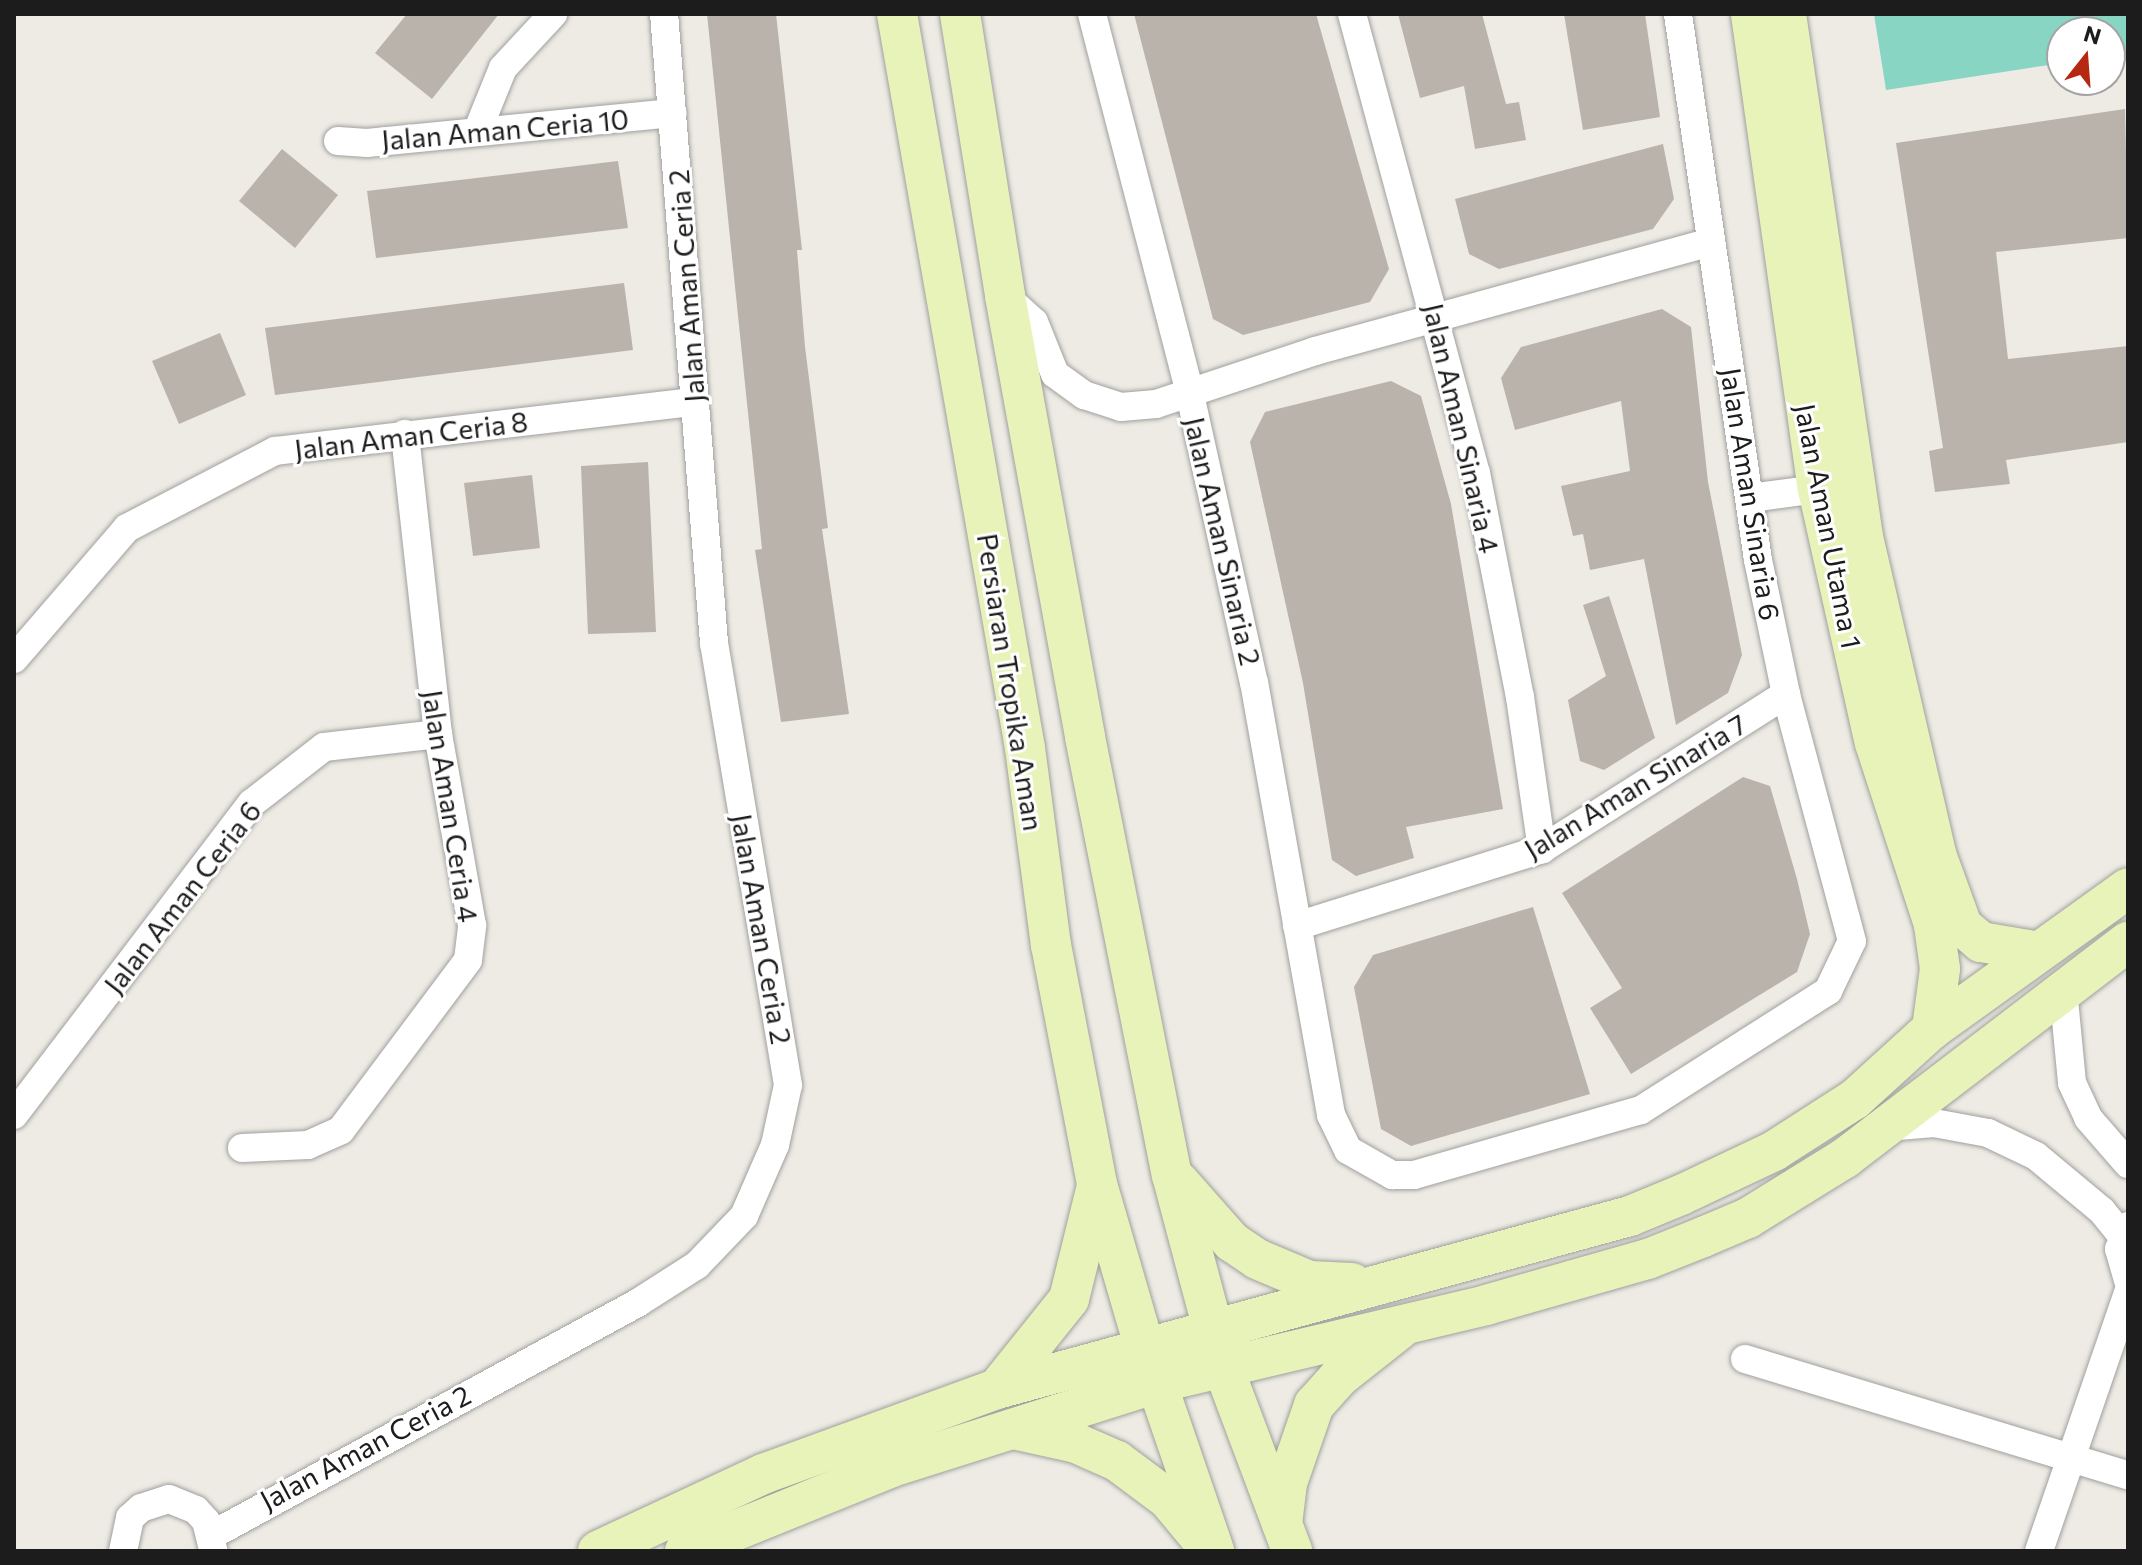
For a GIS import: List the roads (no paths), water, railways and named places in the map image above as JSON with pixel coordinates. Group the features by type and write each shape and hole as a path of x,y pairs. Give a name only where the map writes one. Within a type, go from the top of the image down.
{"street":[{"path":"477,132 503,68 553,14"},
{"name":"Jalan Aman Ceria 2","path":"212,1543 639,1302 697,1265 744,1216 758,1192 788,1085 714,643 664,14"},
{"name":"Persiaran Tropika Aman","path":"897,14 1025,748 1051,945 1097,1184 1144,1346 1212,1551"},
{"path":"960,14 1005,296 1172,1175 1223,1367 1287,1538"},
{"name":"Jalan Aman Sinaria 2","path":"1092,14 1189,390 1254,682 1321,1075 1331,1115 1348,1150 1392,1175 1414,1175 1641,1110 1828,991 1844,966"},
{"name":"Jalan Aman Sinaria 4","path":"1352,14 1476,473 1507,623 1542,849"},
{"name":"Jalan Aman Sinaria 6","path":"1678,14 1750,498 1786,694 1845,903 1852,941 1844,966"},
{"name":"Jalan Aman Utama 1","path":"1751,14 1818,489 1875,743 1934,925 1940,969 1932,1029"},
{"name":"Jalan Aman Utama 1","path":"1786,14 1863,537 1910,751 1956,918 1981,942 2035,951"},
{"name":"Jalan Aman Ceria 10","path":"338,141 477,132 673,113"},
{"path":"1005,296 1034,322 1055,374 1084,395 1121,407 1156,404 1189,390 1710,242"},
{"name":"Jalan Aman Ceria 8","path":"14,659 127,528 275,451 694,402"},
{"name":"Jalan Aman Ceria 4","path":"242,1148 308,1145 341,1130 468,960 472,925 438,734 405,434"},
{"path":"1750,498 1818,489 1850,444"},
{"path":"1818,489 1863,537"},
{"name":"Jalan Aman Sinaria 7","path":"1297,926 1542,849 1786,694"},
{"name":"Jalan Aman Ceria 6","path":"14,1115 252,803 324,747 438,734"},
{"path":"598,1551 763,1474 997,1389 1144,1346 1630,1216 1714,1180 1774,1151 1855,1099 1932,1029 2035,951 2128,888"},
{"path":"685,1551 892,1467 1157,1383 1406,1324 1648,1259 1703,1237 1806,1184 2128,942"},
{"path":"2063,989 2072,1083 2088,1118 2128,1164"},
{"path":"1883,1128 1934,1123 1988,1133 2036,1156 2125,1232 2120,1262 2128,1281"},
{"path":"1172,1175 1232,1242 1257,1259 1309,1281 1386,1283"},
{"path":"997,1389 1069,1299 1097,1184"},
{"path":"2039,1551 2128,1292"},
{"path":"1287,1538 1287,1483 1314,1405 1338,1378 1406,1324"},
{"path":"1745,1359 2128,1475"},
{"path":"1011,1429 1076,1443 1117,1461 1168,1499 1212,1551"},
{"path":"123,1551 130,1518 154,1501 169,1499 196,1510 212,1543"}]}
